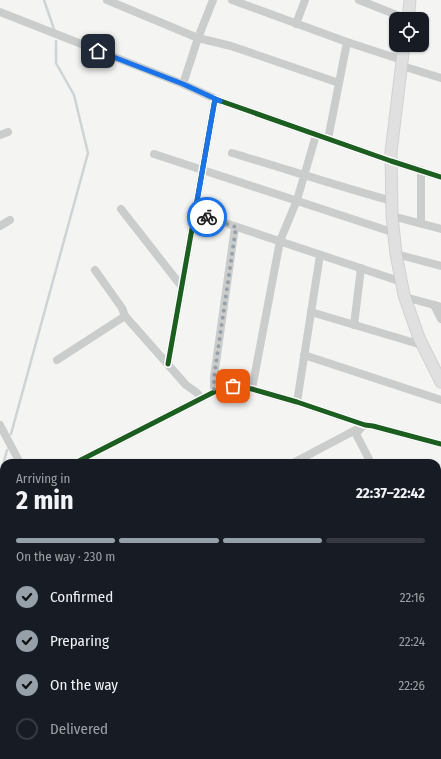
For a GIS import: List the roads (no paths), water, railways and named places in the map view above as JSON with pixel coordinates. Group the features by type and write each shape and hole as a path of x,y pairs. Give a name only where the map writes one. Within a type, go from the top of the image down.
{"street":[{"path":"107,0 198,38 231,46 339,82"},
{"path":"183,84 198,38 213,0"},
{"path":"232,0 348,42 441,78"},
{"path":"296,24 305,0"},
{"path":"360,0 390,12"},
{"path":"408,12 410,0"},
{"path":"0,12 183,84 220,101"},
{"path":"328,139 348,42"},
{"path":"403,52 391,152 392,216 395,233 396,254 405,297 419,338 441,382"},
{"path":"168,364 215,99 441,177"},
{"path":"252,389 280,242 297,200 316,134"},
{"path":"232,153 304,174 331,184 392,201"},
{"path":"154,154 395,233"},
{"path":"421,170 421,224"},
{"path":"121,209 182,287"},
{"path":"195,213 402,282"},
{"path":"392,216 441,229"},
{"path":"0,226 10,220"},
{"path":"214,392 214,377 236,227"},
{"path":"396,254 441,266"},
{"path":"297,402 320,255"},
{"path":"354,325 361,268"},
{"path":"95,270 122,308 125,316 186,386 202,398"},
{"path":"405,297 438,306 441,319"},
{"path":"311,312 422,346"},
{"path":"57,360 125,316"},
{"path":"304,355 441,400"},
{"path":"83,459 214,392 233,386 252,389 297,402 365,425 441,444"},
{"path":"0,425 18,459"},
{"path":"301,459 365,425"},
{"path":"365,425 356,434 369,459"}],"waterway":[{"path":"44,0 55,32"},
{"path":"11,434 88,153 74,95 56,63 56,41"},
{"path":"5,459 7,450"}]}
